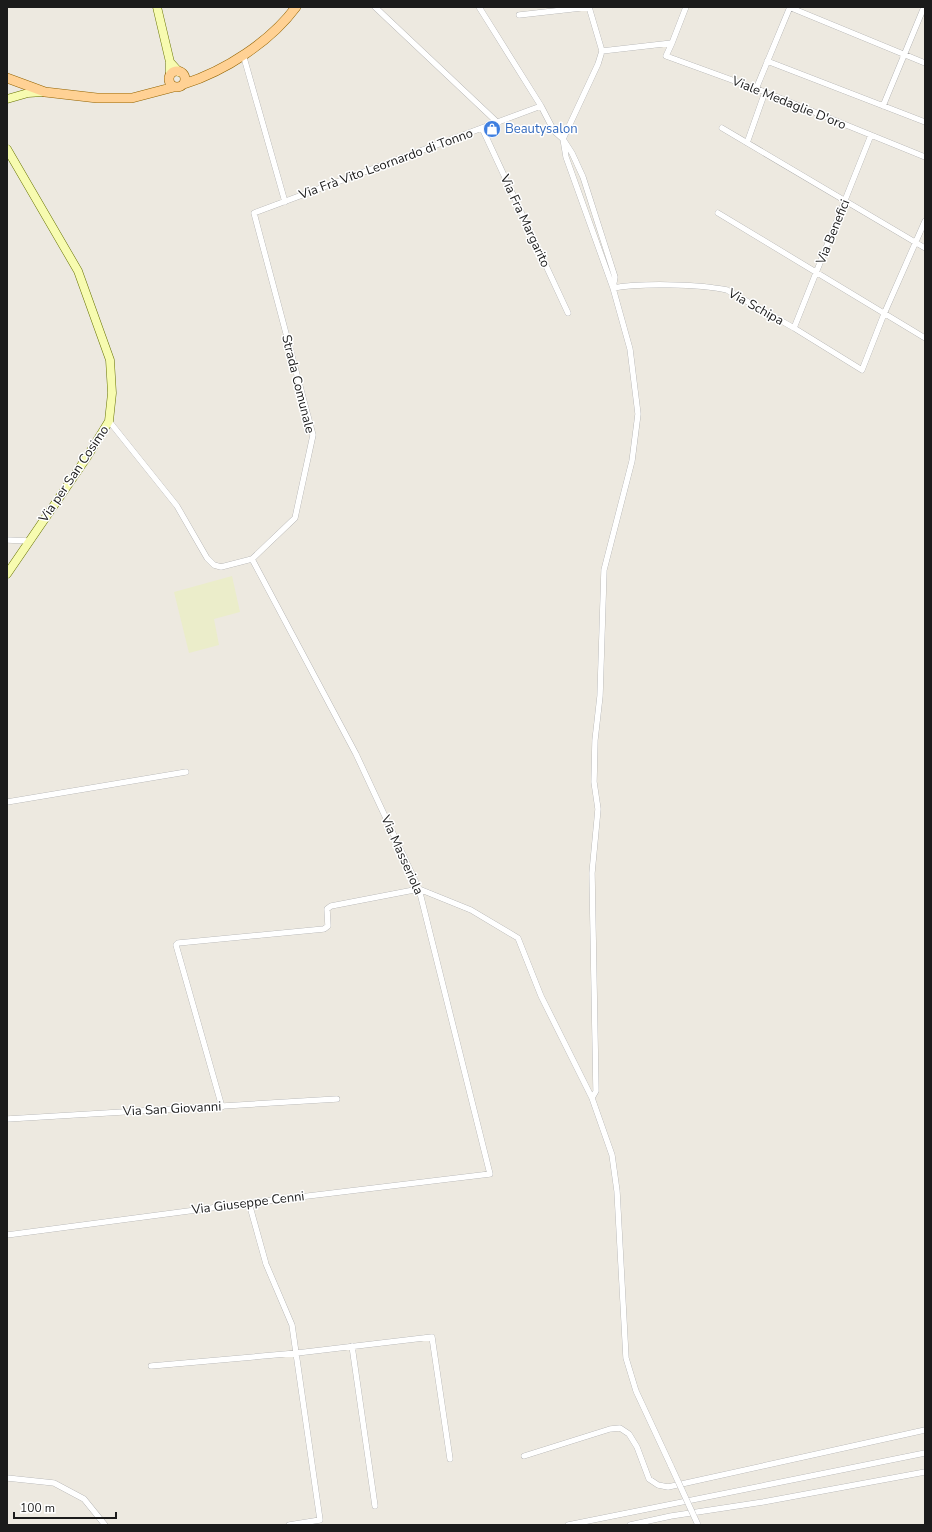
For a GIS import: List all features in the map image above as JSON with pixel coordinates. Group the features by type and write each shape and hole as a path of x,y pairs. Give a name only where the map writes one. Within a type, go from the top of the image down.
{"main road":[{"path":"7,78 45,92 97,98 132,98 153,93 171,81 174,72 182,77 204,76 257,46 287,19 296,7"},
{"path":"171,81 180,87 182,77"}],"street":[{"path":"157,7 170,62 171,81"},
{"path":"375,7 498,123"},
{"path":"479,7 541,106 554,131 563,139 572,153 583,177 615,277 613,288"},
{"path":"519,15 590,7 602,51 598,64 563,139 566,157 613,288 630,349 638,414 632,461 604,570 600,696 595,740 594,782 598,809 592,873 596,1091 592,1098"},
{"path":"602,51 672,43 686,7"},
{"path":"756,89 789,7 925,63"},
{"path":"883,106 924,7"},
{"name":"Viale Medaglie D'oro","path":"672,43 666,56 765,92 925,157"},
{"path":"243,54 285,202"},
{"path":"170,62 182,77"},
{"path":"767,62 925,122"},
{"path":"7,100 28,93 45,92"},
{"path":"747,143 765,92"},
{"name":"Via Frà Vito Leornardo di Tonno","path":"254,213 541,106"},
{"name":"Via Fra Margarito","path":"482,128 568,313"},
{"path":"722,128 925,248"},
{"name":"Via Benefici","path":"794,328 872,136"},
{"name":"Via per San Cosimo","path":"7,149 78,271 110,360 112,393 109,421 7,574"},
{"name":"Strada Comunale","path":"109,421 176,506 207,558 214,565 221,567 252,559 297,515 313,435 254,213"},
{"path":"718,213 925,338"},
{"path":"884,314 925,221"},
{"name":"Via Schipa","path":"613,288 663,286 715,287 726,290 794,328 862,370 884,314"},
{"path":"7,540 30,540"},
{"name":"Via Masseriola","path":"252,559 356,754 419,889 490,1174"},
{"path":"7,802 186,772"},
{"path":"222,1107 176,945 178,943 324,929 328,926 327,909 331,906 419,889 471,910 518,938 541,996 592,1098 612,1155 617,1191 626,1358 636,1391 698,1525"},
{"name":"Via San Giovanni","path":"7,1119 337,1099"},
{"name":"Via Giuseppe Cenni","path":"7,1235 249,1203 490,1174"},
{"path":"249,1203 266,1264 292,1325 320,1520 289,1525"},
{"path":"151,1366 296,1353 432,1337 450,1459"},
{"path":"352,1346 375,1506"},
{"path":"524,1456 610,1429 620,1428 629,1434 637,1447 649,1479 658,1485 668,1487 925,1430"},
{"path":"568,1525 925,1453"},
{"path":"630,1525 671,1516 763,1502 925,1472"},
{"path":"7,1478 54,1483 84,1499 104,1525"}],"green space":[{"path":"232,576 240,612 214,619 219,645 189,653 174,592"}],"place":[{"name":"Beautysalon","path":"492,129"}]}
